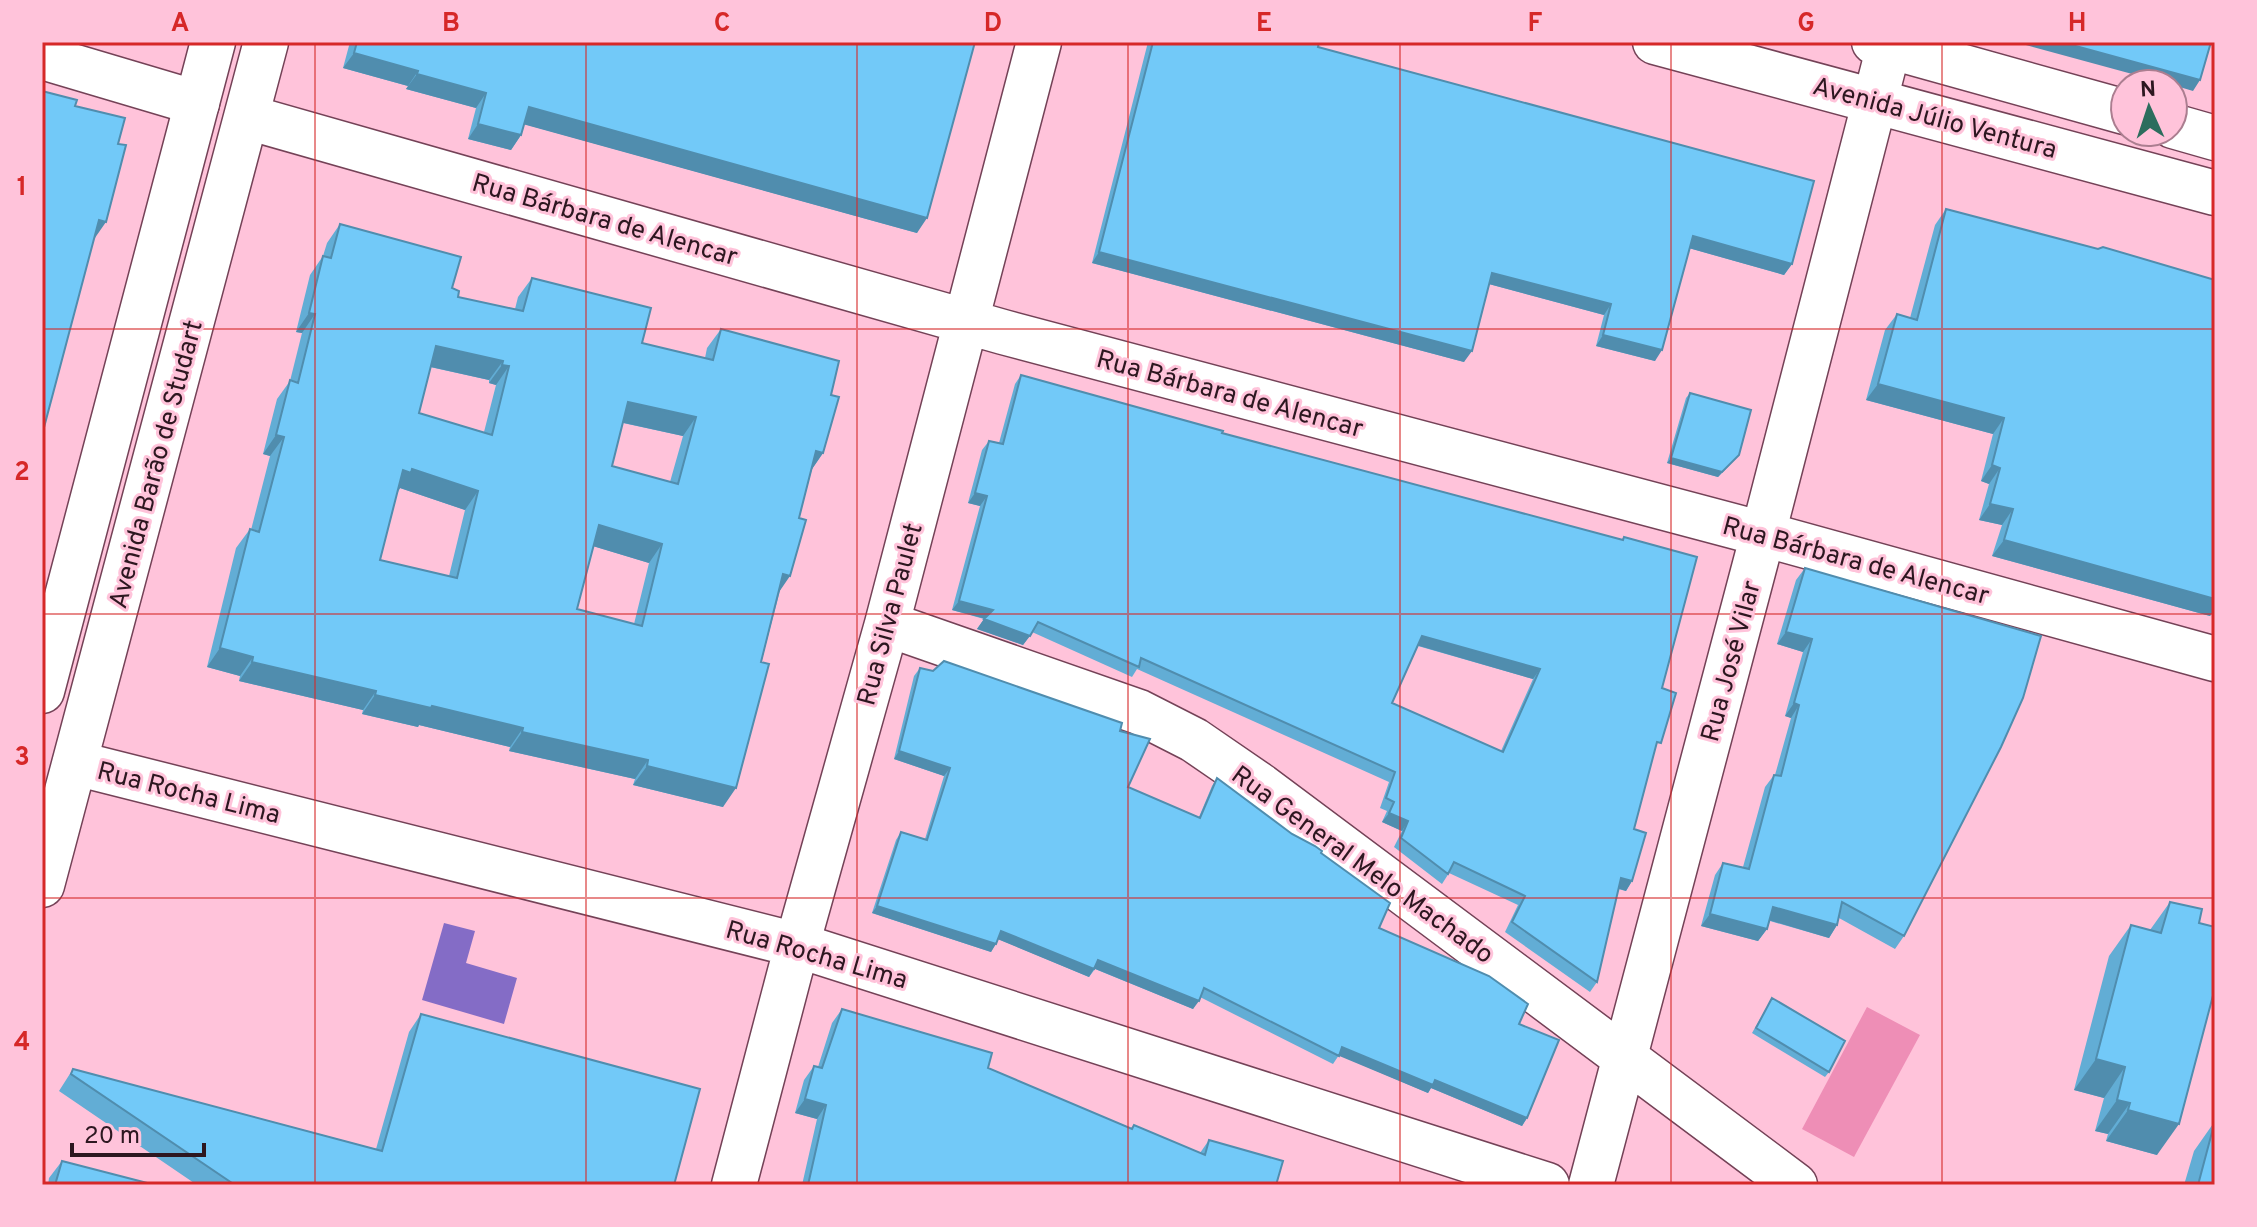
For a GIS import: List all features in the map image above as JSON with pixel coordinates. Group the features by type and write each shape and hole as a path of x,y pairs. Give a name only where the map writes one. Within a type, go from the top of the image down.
{"street":[{"name":"Avenida Barão de Studart","path":"42,691 213,42"},
{"name":"Avenida Barão de Studart","path":"42,885 266,42"},
{"name":"Rua Silva Paulet","path":"734,1185 887,624 1039,42"},
{"name":"Avenida Júlio Ventura","path":"1655,42 2215,193"},
{"name":"Avenida Júlio Ventura","path":"1884,43 2109,107"},
{"name":"Rua José Vilar","path":"1591,1185 1763,534 1874,100 1884,43"},
{"path":"42,57 197,103"},
{"name":"Rua Bárbara de Alencar","path":"247,117 965,321 1763,534 2215,659"},
{"path":"2189,131 2215,138"},
{"name":"Rua General Melo Machado","path":"887,624 1139,712 1194,740 1261,786 1795,1185"},
{"name":"Rua Rocha Lima","path":"75,763 797,945 1547,1185"}],"shaded area":[{"path":"444,923 475,931 466,963 517,978 504,1024 422,1000"},
{"path":"1867,1007 1920,1035 1854,1157 1802,1129"}],"building":[{"path":"357,42 975,42 927,218 529,107 521,135 478,124 486,93 354,53"},
{"path":"1153,42 1319,42 1318,47 1814,181 1792,264 1693,236 1662,350 1603,335 1611,304 1492,273 1472,351 1099,252"},
{"path":"2061,42 2211,42 2200,80 2189,77 2189,68 2156,68"},
{"path":"42,91 77,100 75,106 125,118 118,144 126,145 106,222 99,220 42,435"},
{"path":"1946,209 2098,249 2103,247 2215,280 2215,599 2004,540 2013,509 1990,504 2000,468 1992,465 2004,418 1878,384 1897,314 1917,320"},
{"path":"340,224 461,257 452,288 459,291 458,297 523,311 532,278 651,308 642,343 713,360 721,329 839,361 831,395 839,397 823,453 816,451 799,518 806,520 790,576 783,574 761,662 769,664 736,788 647,766 648,760 522,732 523,728 375,695 376,691 252,662 253,657 220,648 250,529 259,532 284,437 276,435 290,380 298,383 315,314 309,313 323,256 331,258","holes":["436,346 503,361 502,365 509,366 492,435 419,413","628,402 696,417 678,484 612,466","412,469 478,491 457,578 380,560 403,470 411,473","599,525 662,544 642,626 577,609"]},
{"path":"1021,375 1222,433 1697,557 1662,688 1676,693 1661,743 1657,742 1634,829 1646,833 1632,881 1621,878 1597,982 1512,922 1525,896 1454,862 1448,874 1401,838 1408,821 1389,813 1394,802 1386,798 1395,772 1141,658 1139,667 1038,622 1030,636 984,619 993,610 959,601 987,496 975,493 989,441 1003,444","holes":["1422,636 1540,669 1503,752 1392,703"]},
{"path":"1690,393 1751,410 1739,455 1722,472 1671,458"},
{"path":"1805,568 2041,636 2023,698 2001,747 1904,936 1842,902 1837,925 1773,907 1767,929 1710,914 1723,863 1749,869 1774,775 1781,776 1799,705 1794,703 1812,639 1786,632"},
{"path":"944,661 1122,723 1120,731 1150,739 1128,787 1200,818 1217,778 1390,903 1379,928 1489,976 1528,1004 1519,1024 1559,1040 1527,1118 1435,1080 1433,1085 1342,1047 1339,1056 1204,988 1199,1001 1098,960 1094,969 1001,931 996,944 877,906 901,832 927,840 950,768 899,751 920,668 933,671"},
{"path":"2170,902 2202,909 2199,923 2215,927 2215,988 2179,1124 2128,1110 2130,1103 2117,1100 2125,1067 2096,1059 2131,925 2161,933"},
{"path":"1772,998 1845,1041 1829,1072 1756,1028"},
{"path":"842,1009 992,1053 988,1068 1132,1129 1134,1125 1205,1155 1209,1140 1283,1161 1276,1185 808,1185 826,1105 805,1099 814,1066 822,1068"},
{"path":"421,1014 700,1089 674,1185 235,1185 71,1074 73,1069 382,1151"},
{"path":"2215,1121 2215,1185 2198,1185"},
{"path":"62,1161 155,1185 55,1185"}]}
